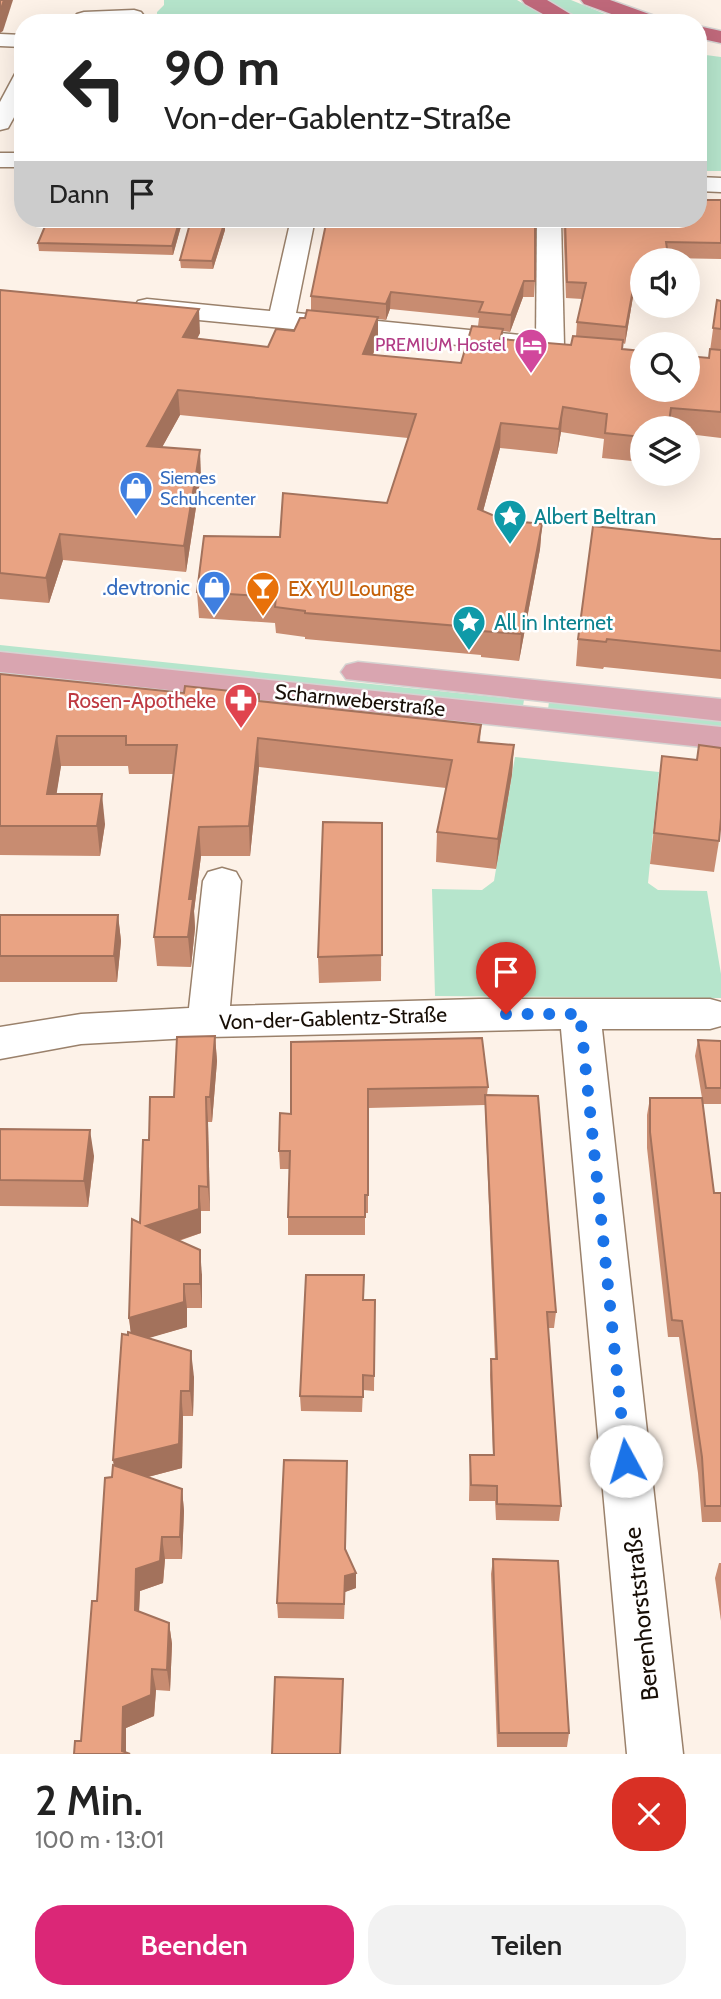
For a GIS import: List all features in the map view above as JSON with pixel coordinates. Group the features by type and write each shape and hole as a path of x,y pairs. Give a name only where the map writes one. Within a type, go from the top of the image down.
{"highway":[{"path":"531,0 558,14"},
{"path":"591,0 631,14"}],"main road":[{"name":"Scharnweberstraße","path":"0,636 721,710"},
{"name":"Scharnweberstraße","path":"0,662 721,738"}],"street":[{"path":"0,123 12,90"},
{"path":"281,320 301,228"},
{"path":"126,305 563,348 550,228"},
{"path":"208,1022 222,881"},
{"name":"Von-der-Gablentz-Straße","path":"0,1043 81,1029 208,1022 479,1014 710,1014"},
{"name":"Berenhorststraße","path":"589,1014 655,1754"}],"green space":[{"path":"164,0 517,0 541,14 157,14 164,5"},
{"path":"544,0 571,0 605,14 573,14"},
{"path":"707,55 721,57 721,171 707,171"},
{"path":"0,645 524,700 523,706 0,651"},
{"path":"549,702 721,719 721,727 548,709"},
{"path":"515,757 659,772 648,883 658,890 707,891 721,974 721,998 435,996 432,889 482,890 494,881"}],"building":[{"path":"707,200 721,200 721,243 666,242 667,248 630,248 630,306 626,327 577,322 586,283 567,282 565,228 707,228"},
{"path":"44,228 177,228 172,246 38,243"},
{"path":"189,228 223,228 212,261 180,260"},
{"path":"325,228 535,228 535,281 524,281 511,315 479,312 483,302 391,292 386,304 311,296"},
{"path":"0,290 199,309 183,337 268,347 276,329 294,331 300,318 305,318 307,310 378,317 363,354 461,363 472,326 503,329 500,339 571,345 573,336 623,340 622,349 630,350 630,402 700,402 700,357 709,358 710,349 721,350 721,412 671,408 670,416 630,416 630,436 605,433 607,414 563,407 559,429 501,423 478,509 504,520 542,524 521,634 482,631 482,628 305,613 275,607 276,597 197,592 204,536 280,537 283,493 387,503 416,414 178,390 147,446 200,450 184,546 60,534 46,578 0,573"},
{"path":"717,300 721,301 721,329 713,328"},
{"path":"593,526 721,539 721,651 607,639 606,642 578,639"},
{"path":"0,674 184,693 185,686 259,694 259,701 481,725 478,742 514,745 498,839 437,832 452,760 258,738 249,826 199,827 189,899 193,899 188,937 154,937 177,745 126,745 126,736 57,736 47,794 102,794 97,826 0,826"},
{"path":"699,745 721,748 719,841 654,833 662,756 697,760"},
{"path":"323,822 382,823 382,955 318,957"},
{"path":"0,915 118,915 114,956 0,956"},
{"path":"215,1036 210,1097 206,1097 208,1187 199,1186 199,1209 146,1226 200,1250 200,1284 184,1284 184,1302 129,1318 132,1219 140,1223 143,1140 149,1140 150,1097 174,1097 177,1037"},
{"path":"482,1038 488,1087 368,1089 368,1195 365,1195 365,1217 288,1217 290,1151 279,1151 280,1113 291,1114 291,1042"},
{"path":"698,1040 721,1041 721,1088 706,1088"},
{"path":"485,1095 538,1096 556,1312 547,1312 561,1506 497,1504 497,1486 471,1485 470,1455 494,1455 491,1359 497,1359"},
{"path":"650,1098 702,1098 714,1193 721,1193 721,1506 705,1506 702,1457 682,1321 672,1320 650,1132"},
{"path":"0,1129 90,1130 84,1181 0,1180"},
{"path":"306,1275 364,1275 363,1300 375,1300 374,1376 363,1375 363,1397 300,1396"},
{"path":"128,1332 191,1351 190,1391 181,1391 179,1444 113,1460 122,1334 128,1335"},
{"path":"284,1460 347,1461 345,1549 356,1573 345,1576 344,1604 277,1603"},
{"path":"113,1465 182,1489 180,1537 162,1537 160,1561 136,1569 135,1610 169,1623 167,1670 152,1669 151,1695 123,1707 122,1751 130,1754 74,1754 75,1741 81,1741 92,1601 97,1601 105,1478 112,1477"},
{"path":"493,1559 558,1561 569,1733 499,1733"},
{"path":"275,1677 343,1679 340,1754 272,1754"}],"place":[{"name":"PREMIUM Hostel","path":"531,375"},
{"name":"Siemes Schuhcenter","path":"136,518"},
{"name":"Albert Beltran","path":"510,546"},
{"name":".devtronic","path":"214,617"},
{"name":"EX YU Lounge","path":"263,618"},
{"name":"All in Internet","path":"469,652"},
{"name":"Rosen-Apotheke","path":"241,730"}],"route":[{"path":"506,1014 580,1014 626,1461"}]}
